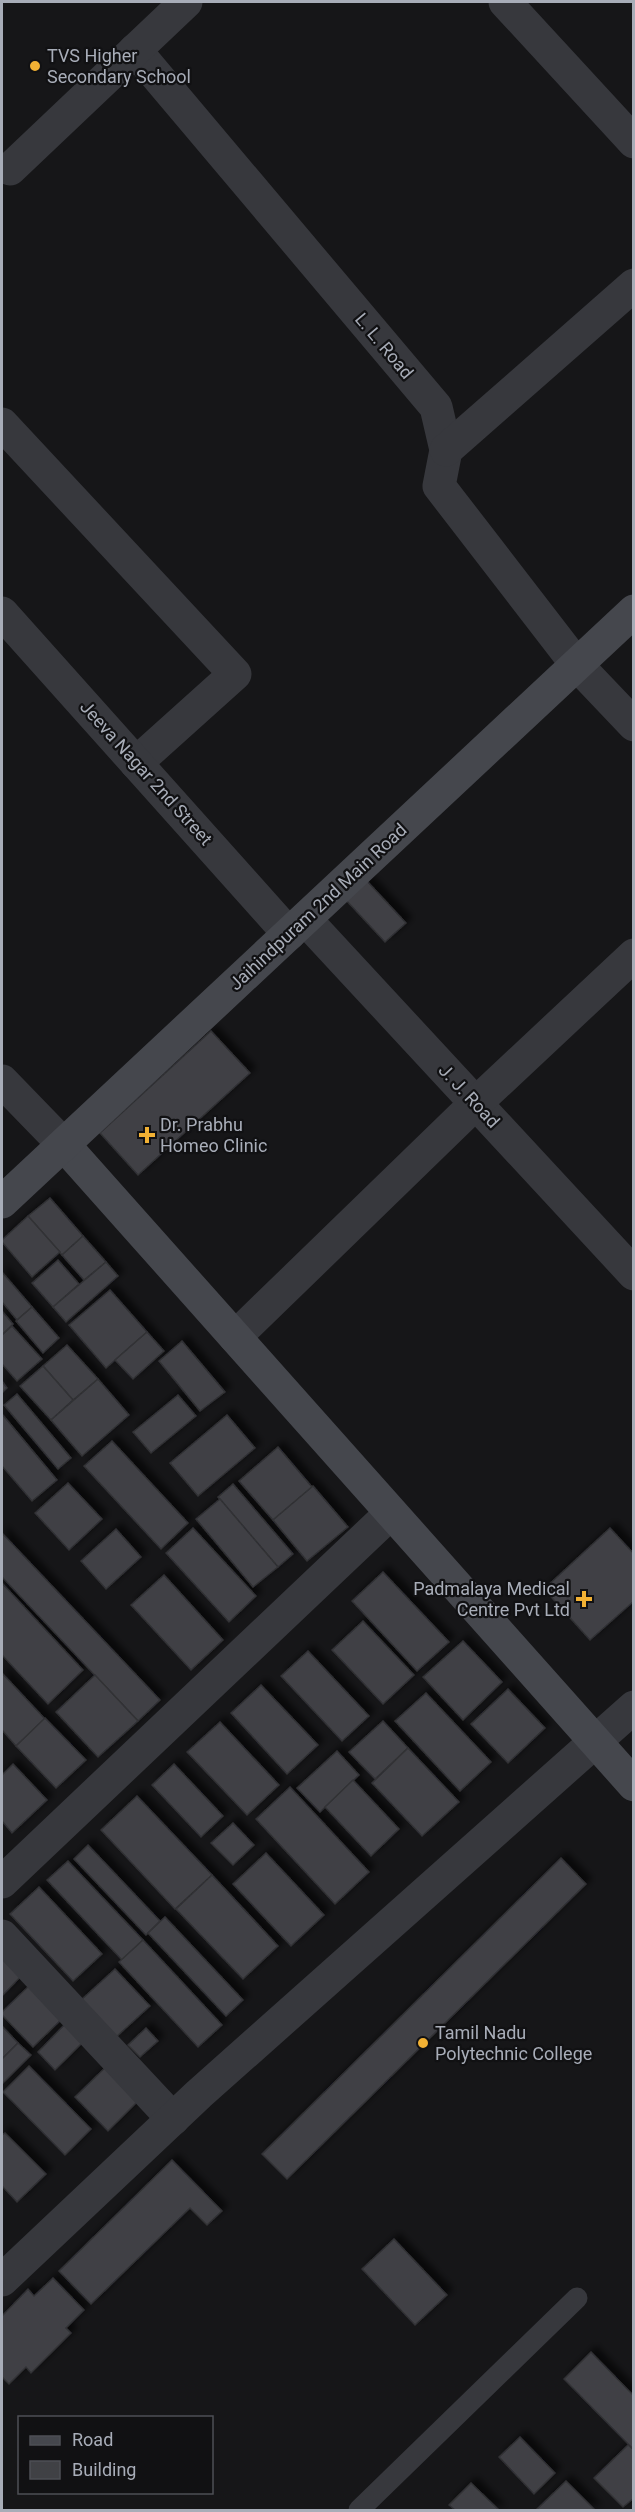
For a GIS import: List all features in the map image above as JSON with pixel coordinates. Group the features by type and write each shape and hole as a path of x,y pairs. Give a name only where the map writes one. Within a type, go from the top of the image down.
{"street":[{"path":"10,169 186,2"},
{"path":"506,2 633,142"},
{"name":"L. L. Road","path":"135,51 436,407 446,450 439,486 577,664 633,725"},
{"path":"446,450 633,285"},
{"path":"2,424 235,674 136,763"},
{"name":"Jaihindpuram 2nd Main Road","path":"2,1202 633,611"},
{"name":"Jeeva Nagar 2nd Street","path":"2,613 136,763 297,926"},
{"name":"J. J. Road","path":"297,926 476,1103 633,1274"},
{"path":"235,1337 476,1103 633,955"},
{"path":"2,1081 64,1145 633,1785"},
{"path":"2,1882 391,1513"},
{"path":"2,2280 310,1994 596,1743 633,1707"},
{"path":"2,1936 173,2119"}],"lane":[{"path":"360,2511 577,2298"}],"building":[{"path":"366,880 406,923 385,942 345,899"},
{"path":"211,1031 250,1073 138,1175 100,1133"},
{"path":"50,1198 83,1236 62,1255 28,1216"},
{"path":"28,1216 60,1252 32,1277 2,1242"},
{"path":"83,1236 106,1262 84,1280 62,1255"},
{"path":"58,1260 79,1284 53,1307 32,1283"},
{"path":"106,1262 118,1276 66,1322 53,1307"},
{"path":"2,1272 32,1307 17,1320 2,1302"},
{"path":"110,1290 147,1332 106,1368 69,1325"},
{"path":"32,1307 59,1338 43,1353 16,1321"},
{"path":"2,1311 13,1324 2,1335"},
{"path":"12,1326 42,1359 17,1381 2,1364 2,1335"},
{"path":"147,1332 164,1351 133,1379 115,1360"},
{"path":"182,1341 225,1392 200,1411 159,1361"},
{"path":"67,1345 98,1379 73,1400 43,1366"},
{"path":"43,1366 73,1400 51,1420 20,1386"},
{"path":"98,1379 129,1415 82,1456 51,1420"},
{"path":"2,1381 7,1388 2,1393"},
{"path":"17,1394 71,1458 58,1469 4,1405"},
{"path":"178,1395 196,1416 151,1453 133,1432"},
{"path":"2,1414 57,1480 32,1501 2,1466"},
{"path":"227,1415 255,1448 198,1496 170,1463"},
{"path":"112,1441 188,1523 161,1549 84,1466"},
{"path":"278,1447 312,1487 273,1520 239,1481"},
{"path":"68,1483 102,1519 69,1550 35,1513"},
{"path":"233,1484 293,1554 278,1567 218,1497"},
{"path":"313,1486 348,1527 307,1561 273,1520"},
{"path":"220,1499 278,1567 253,1587 196,1519"},
{"path":"193,1528 256,1596 229,1622 166,1553"},
{"path":"610,1528 634,1554 634,1601 590,1640 544,1589"},
{"path":"116,1529 141,1557 106,1589 81,1561"},
{"path":"2,1533 160,1700 138,1721 2,1577"},
{"path":"383,1572 449,1642 417,1671 352,1601"},
{"path":"164,1575 223,1640 191,1670 131,1605"},
{"path":"2,1583 83,1670 48,1704 2,1655"},
{"path":"363,1621 414,1675 383,1704 332,1650"},
{"path":"463,1641 502,1682 463,1720 423,1677"},
{"path":"308,1651 369,1716 342,1741 281,1676"},
{"path":"2,1673 45,1719 16,1746 2,1730"},
{"path":"95,1675 138,1721 98,1757 56,1712"},
{"path":"261,1685 318,1745 287,1774 231,1713"},
{"path":"508,1689 545,1728 508,1763 471,1724"},
{"path":"426,1693 491,1762 460,1791 395,1721"},
{"path":"45,1718 86,1760 56,1788 16,1746"},
{"path":"383,1721 408,1748 375,1779 349,1752"},
{"path":"220,1722 279,1785 247,1815 187,1752"},
{"path":"408,1748 459,1802 422,1836 372,1783"},
{"path":"337,1751 359,1775 320,1812 297,1788"},
{"path":"13,1764 47,1800 12,1833 2,1821 2,1775"},
{"path":"174,1764 223,1816 201,1837 152,1785"},
{"path":"353,1780 399,1829 371,1856 325,1807"},
{"path":"290,1787 369,1872 335,1904 256,1819"},
{"path":"137,1796 212,1875 175,1909 101,1830"},
{"path":"233,1823 254,1845 233,1865 211,1843"},
{"path":"88,1845 160,1921 146,1935 74,1859"},
{"path":"266,1853 324,1915 291,1946 233,1884"},
{"path":"561,1858 586,1884 287,2179 262,2154"},
{"path":"68,1861 143,1940 122,1960 47,1880"},
{"path":"212,1875 278,1946 243,1979 176,1909"},
{"path":"39,1887 102,1954 73,1981 10,1914"},
{"path":"165,1917 243,2000 226,2016 148,1933"},
{"path":"143,1940 222,2025 198,2047 119,1962"},
{"path":"2,1949 25,1972 2,1996"},
{"path":"115,1969 150,2006 115,2038 80,2001"},
{"path":"34,1981 67,2014 33,2047 2,2015 2,2012"},
{"path":"70,2019 88,2037 55,2070 38,2052"},
{"path":"2,2026 18,2043 2,2059"},
{"path":"146,2028 158,2041 140,2057 128,2045"},
{"path":"18,2043 31,2055 2,2084 2,2059"},
{"path":"113,2060 146,2093 108,2131 75,2097"},
{"path":"29,2066 91,2129 65,2155 3,2092"},
{"path":"5,2133 46,2174 17,2202 2,2186 2,2135"},
{"path":"172,2160 222,2211 207,2225 190,2208 91,2304 59,2271"},
{"path":"394,2239 447,2295 415,2325 362,2269"},
{"path":"53,2278 84,2310 66,2328 71,2333 31,2373 26,2367 9,2384 2,2377 2,2316 28,2289 34,2296"},
{"path":"591,2352 634,2396 634,2450 564,2379"},
{"path":"520,2437 555,2473 534,2494 499,2457"},
{"path":"628,2445 634,2450 634,2498 623,2507 594,2478"},
{"path":"566,2481 595,2510 536,2510"},
{"path":"471,2483 499,2510 455,2510 449,2505"}],"place":[{"name":"TVS Higher Secondary School","path":"35,66"},
{"name":"Dr. Prabhu Homeo Clinic","path":"147,1135"},
{"name":"Padmalaya Medical Centre Pvt Ltd","path":"584,1599"},
{"name":"Tamil Nadu Polytechnic College","path":"423,2043"}]}
